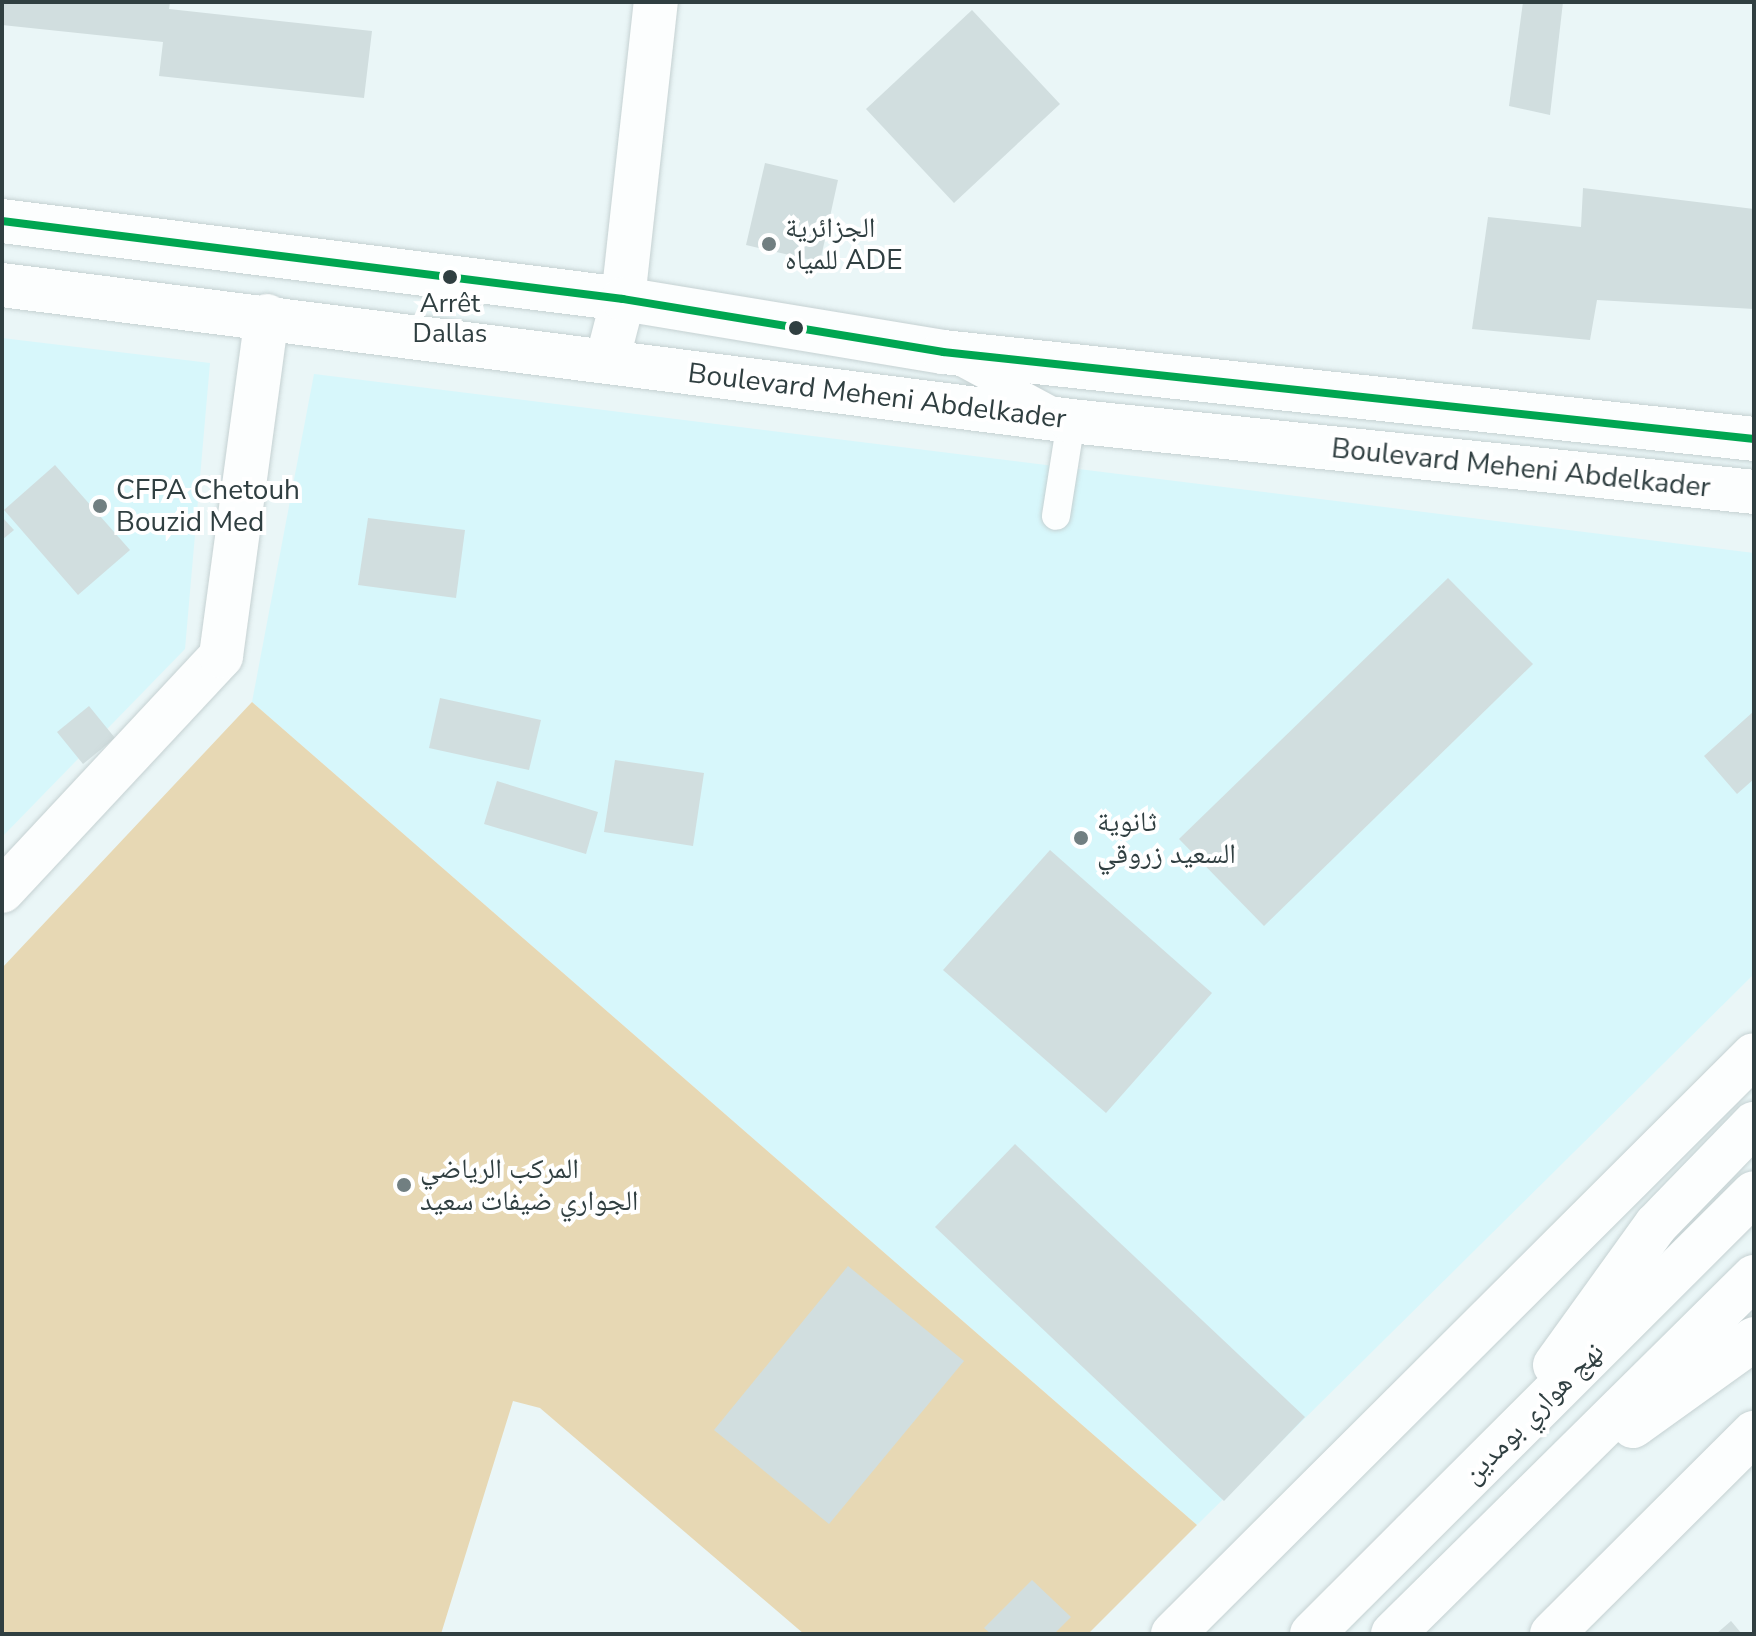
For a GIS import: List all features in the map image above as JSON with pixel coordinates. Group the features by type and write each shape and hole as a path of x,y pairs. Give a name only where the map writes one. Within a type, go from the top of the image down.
{"main road":[{"path":"607,361 623,299 656,2"},
{"name":"Boulevard Meheni Abdelkader","path":"2,221 623,299 943,352 1754,439"},
{"name":"Boulevard Meheni Abdelkader","path":"2,285 267,316 1071,421 1754,492"},
{"path":"2,891 221,656 267,316"},
{"path":"1173,1634 1754,1055"},
{"path":"1509,1437 1625,1262 1754,1124"},
{"name":"نهج هواري بومدين","path":"1312,1634 1754,1193"},
{"path":"1393,1634 1552,1481 1754,1277"},
{"path":"1552,1481 1754,1339"},
{"path":"1552,1634 1754,1433"}],"lane":[{"path":"943,352 1071,421 1056,516"}],"shaded area":[{"name":"CFPA Chetouh Bouzid Med","path":"2,338 210,363 185,649 2,837"},
{"name":"ثانوية السعيد زروقي","path":"314,374 1754,553 1754,974 1197,1525 252,702"},
{"name":"المركب الرياضي الجواري ضيفات سعيد","path":"252,702 1197,1525 1088,1634 804,1634 540,1408 513,1401 441,1634 2,1634 2,968"}],"building":[{"path":"2,2 170,2 169,9 372,31 364,98 159,76 163,42 2,25"},
{"path":"1523,2 1563,2 1550,115 1509,106"},
{"path":"972,10 1060,104 954,203 866,109"},
{"path":"765,163 838,180 820,262 746,245"},
{"path":"1583,188 1754,209 1754,309 1597,300 1590,340 1472,329 1488,217 1581,227"},
{"path":"55,465 130,550 78,595 4,510"},
{"path":"2,517 14,530 2,540"},
{"path":"368,518 465,530 456,598 358,585"},
{"path":"1448,578 1533,664 1264,926 1179,839"},
{"path":"440,698 541,720 529,770 429,748"},
{"path":"89,706 115,738 83,764 57,732"},
{"path":"1754,711 1754,779 1737,794 1704,756"},
{"path":"615,760 704,773 693,846 604,832"},
{"path":"497,781 598,812 586,854 484,824"},
{"path":"1050,850 1212,993 1106,1113 943,970"},
{"path":"1015,1144 1305,1417 1224,1501 935,1227"},
{"path":"848,1266 964,1361 829,1524 714,1430"},
{"path":"1032,1580 1071,1617 1054,1634 991,1634 984,1628"},
{"path":"1731,1621 1742,1634 1716,1634"}],"transit line":[{"path":"2,221 623,299 943,352 1754,439"}],"place":[{"name":"الجزائرية للمياه ADE","path":"769,244"},
{"name":"Arrêt Dallas","path":"450,277"},
{"name":"CFPA Chetouh Bouzid Med","path":"100,506"},
{"name":"ثانوية السعيد زروقي","path":"1081,838"},
{"name":"المركب الرياضي الجواري ضيفات سعيد","path":"404,1185"}]}
